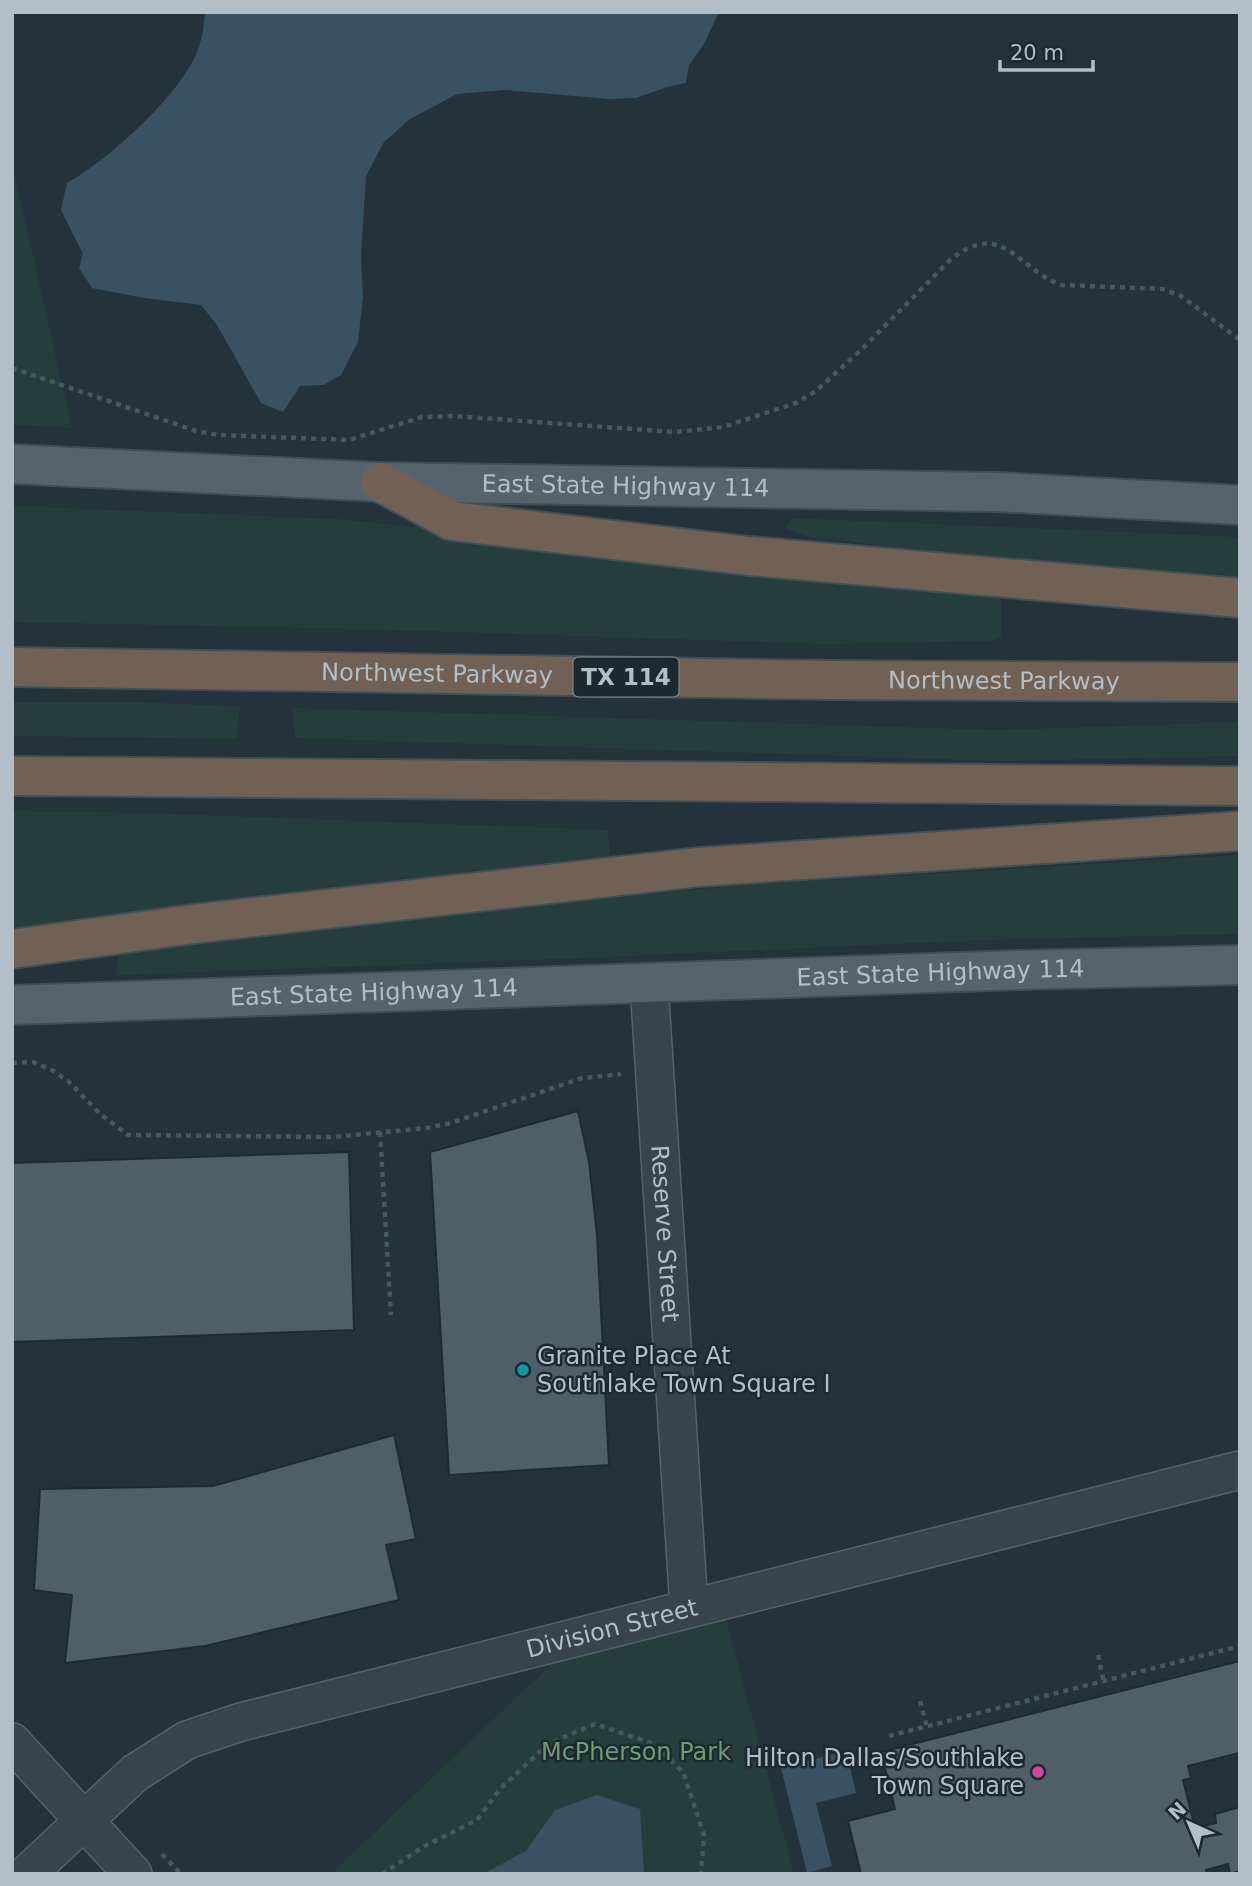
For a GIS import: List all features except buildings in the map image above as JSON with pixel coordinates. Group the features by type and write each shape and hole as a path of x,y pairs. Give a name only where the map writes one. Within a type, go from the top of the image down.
{"highway":[{"path":"380,482 452,521 749,556 1240,598"},
{"name":"Northwest Parkway","path":"12,667 831,680 1240,682"},
{"path":"12,776 1240,786"},
{"path":"12,949 193,925 699,867 1240,831"}],"main road":[{"name":"East State Highway 114","path":"12,464 380,482 997,492 1240,505"},
{"name":"East State Highway 114","path":"12,1005 1017,970 1240,965"}],"street":[{"name":"Reserve Street","path":"649,984 689,1608"},
{"name":"Division Street","path":"27,1874 135,1773 187,1740 241,1722 1240,1470"},
{"path":"12,1742 133,1874"}],"path":[{"path":"12,368 196,431 219,435 349,440 422,417 453,416 674,432 723,427 796,403 816,391 863,348 950,260 966,247 985,243 1000,245 1048,280 1061,285 1162,289 1181,296 1240,340"},
{"path":"12,1063 33,1062 52,1070 68,1081 99,1113 128,1135 332,1137 427,1128 582,1078 632,1073"},
{"path":"380,1132 391,1315"},
{"path":"889,1736 1240,1646"},
{"path":"1098,1656 1104,1683"},
{"path":"920,1701 927,1727"},
{"path":"382,1874 425,1846 477,1820 500,1789 548,1744 595,1724 654,1744 683,1772 704,1835 701,1874"}],"green space":[{"path":"12,163 72,428 12,425"},
{"path":"12,506 337,519 654,552 1001,593 1001,636 993,641 827,644 361,629 12,622"},
{"path":"791,518 1240,537 1240,582 1012,561 810,537 786,529"},
{"path":"12,702 139,702 240,707 237,739 12,736"},
{"path":"292,708 998,730 1240,722 1240,756 998,761 295,738"},
{"path":"12,811 147,813 608,830 611,867 12,930"},
{"path":"1240,855 1240,934 982,940 116,975 118,955 232,939 608,897 761,884"},
{"name":"McPherson Park","path":"721,1600 794,1874 331,1874 581,1636"}],"water":[{"path":"205,12 719,12 704,44 689,65 686,83 636,98 609,99 504,90 457,94 410,119 384,142 366,176 361,255 363,297 358,342 341,375 324,385 300,386 283,412 261,403 217,325 201,305 92,288 79,268 83,254 61,210 67,183 121,144 174,89 198,49"},
{"path":"846,1751 856,1793 816,1803 832,1866 807,1873 781,1768"},
{"path":"597,1795 640,1809 644,1874 483,1874 526,1851 555,1810"}],"place":[{"name":"Granite Place At Southlake Town Square I","path":"523,1370"},
{"name":"Hilton Dallas/Southlake Town Square","path":"1038,1772"}]}
